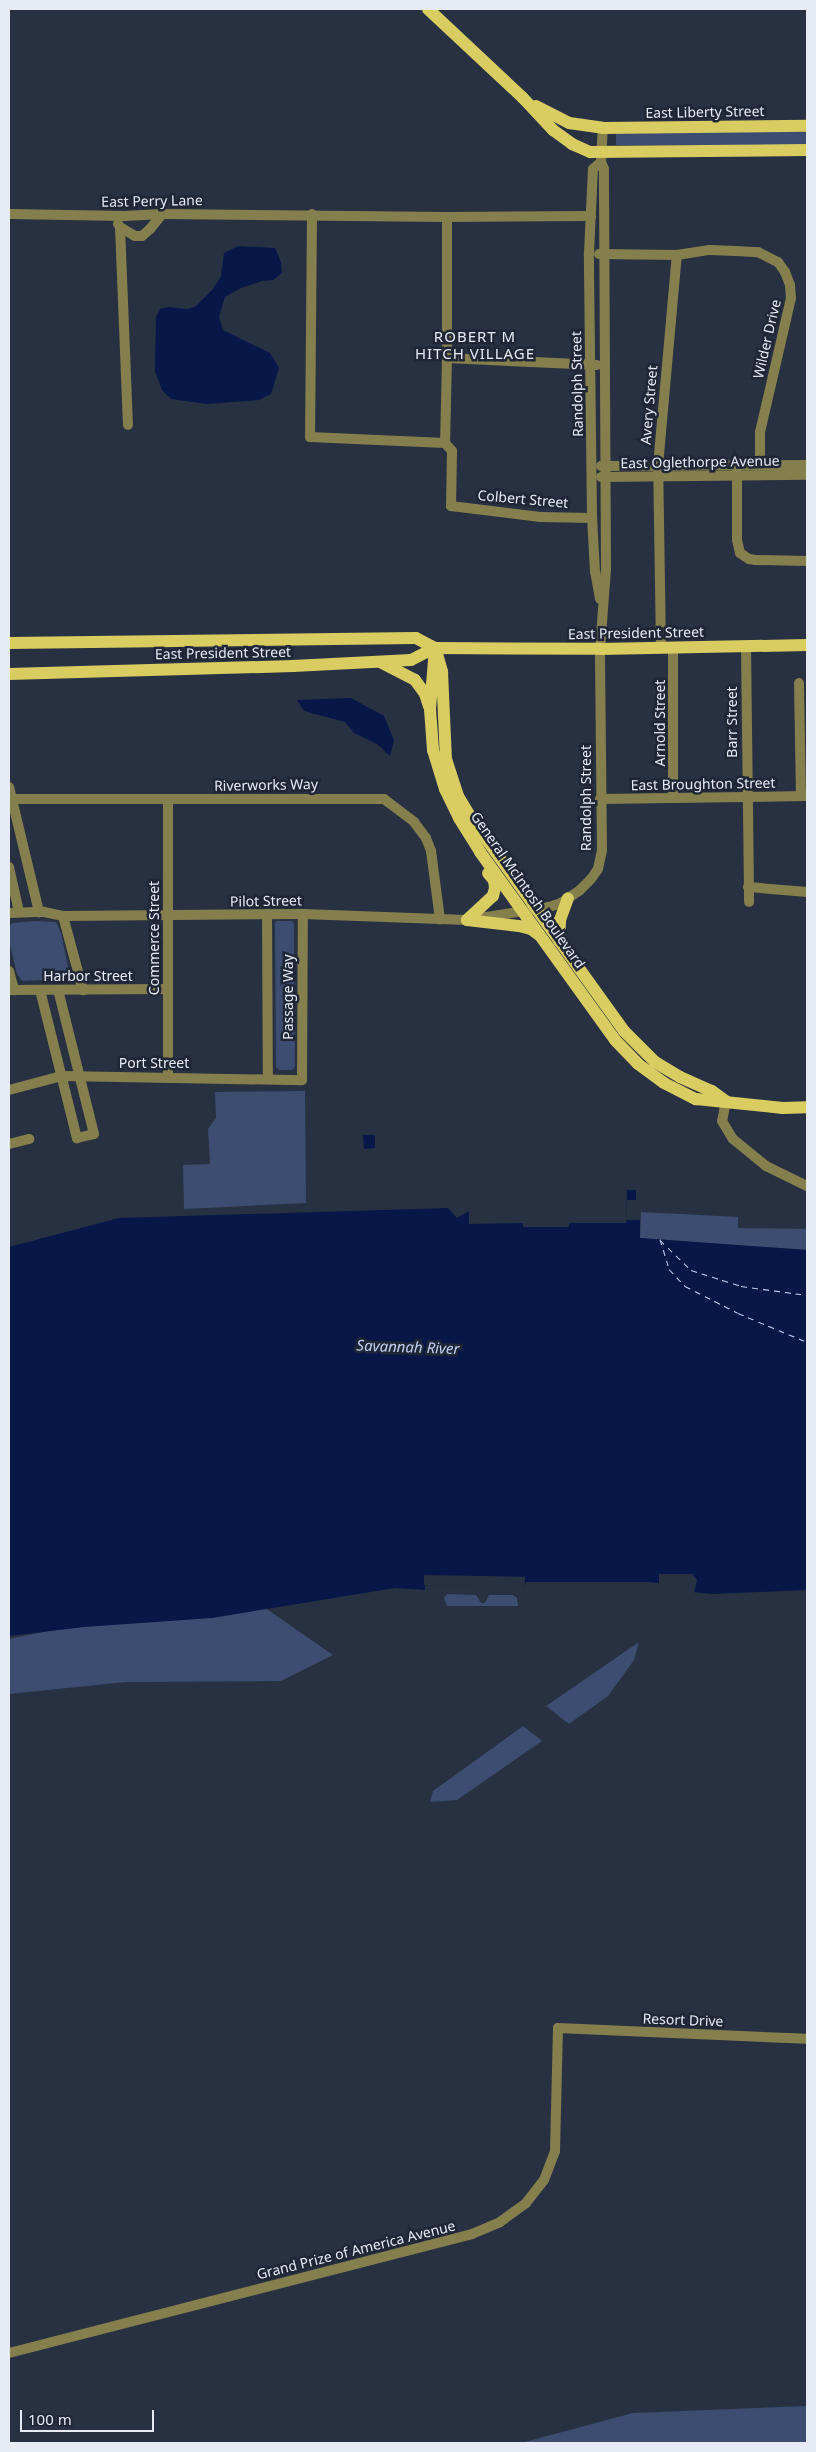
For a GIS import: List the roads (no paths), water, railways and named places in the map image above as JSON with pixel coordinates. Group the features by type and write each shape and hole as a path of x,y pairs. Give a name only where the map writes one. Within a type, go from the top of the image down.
{"main road":[{"path":"428,9 523,98 563,139 590,152 603,156 807,150"},
{"name":"East Liberty Street","path":"523,98 558,119 603,128 807,126"},
{"name":"East President Street","path":"9,643 416,638 435,648"},
{"name":"East President Street","path":"9,674 293,666 412,660 435,648 667,648 807,645"},
{"name":"General McIntosh Boulevard","path":"435,648 430,709 433,750 445,789 459,818 615,1040 638,1064 664,1083 696,1099 782,1108 807,1107"},
{"name":"General McIntosh Boulevard","path":"435,648 442,672 446,759 458,796 471,818 624,1031 646,1055 680,1077 712,1091 726,1101"},
{"path":"379,661 415,680 426,694 430,709"},
{"path":"459,818 469,845 494,880 495,888 488,902 467,920"},
{"path":"559,940 560,920 568,898"},
{"path":"467,920 531,929 540,935"}],"street":[{"name":"Randolph Street","path":"523,911 537,910 568,898 579,891 598,868 602,850 600,648 606,569 603,128"},
{"name":"Randolph Street","path":"602,608 595,572 592,518 589,253 593,170 603,156"},
{"name":"East Perry Lane","path":"9,214 115,216 162,214 312,214"},
{"path":"120,227 135,236 142,236 162,214"},
{"path":"447,217 445,444 310,437 312,214 447,217 591,216"},
{"path":"115,216 120,227 128,425"},
{"name":"Wilder Drive","path":"589,253 677,255 710,250 758,252 778,262 785,272 790,285 790,298 760,432 760,465"},
{"name":"Avery Street","path":"667,648 658,471 677,255"},
{"path":"447,358 605,366"},
{"name":"Colbert Street","path":"445,444 452,451 451,506 540,517 592,518"},
{"name":"East Oglethorpe Avenue","path":"737,471 760,465 807,465"},
{"name":"East Oglethorpe Avenue","path":"592,466 658,471 737,471 807,475"},
{"name":"East Oglethorpe Avenue","path":"592,478 658,471"},
{"path":"737,471 737,540 740,553 749,559 756,560 807,561"},
{"name":"Barr Street","path":"746,646 746,797 749,902"},
{"name":"Arnold Street","path":"667,648 673,798"},
{"path":"799,683 804,796"},
{"path":"9,787 10,799 39,912"},
{"name":"East Broughton Street","path":"600,799 804,796"},
{"name":"Riverworks Way","path":"10,799 384,799 414,822 426,838 431,851 440,919"},
{"name":"Commerce Street","path":"168,799 168,1077"},
{"path":"9,867 14,912"},
{"path":"748,887 807,892"},
{"name":"Pilot Street","path":"14,912 39,912 63,916 303,914 467,920 523,911"},
{"name":"Passage Way","path":"267,914 268,1079"},
{"name":"Passage Way","path":"302,1080 303,914"},
{"path":"63,916 83,990"},
{"path":"9,971 11,990"},
{"name":"Harbor Street","path":"11,990 168,990"},
{"path":"40,990 77,1138 94,1134 58,990"},
{"name":"Port Street","path":"9,1090 62,1076 302,1080"},
{"path":"726,1101 722,1121 733,1138 766,1166 807,1186"},
{"path":"9,1144 29,1139"},
{"name":"Resort Drive","path":"558,2028 807,2039"},
{"name":"Grand Prize of America Avenue","path":"9,2352 472,2234 500,2222 526,2203 544,2180 555,2151 558,2028"}],"water":[{"path":"238,246 275,248 281,262 282,273 273,280 262,281 241,288 225,297 219,317 223,330 270,353 279,368 271,394 259,400 207,404 171,399 162,390 155,371 156,317 160,309 168,307 187,309 195,307 213,289 221,276 224,253"},
{"path":"351,698 384,716 394,740 390,756 377,744 354,733 345,722 304,711 297,700"},
{"path":"363,1135 375,1135 375,1148 364,1149"},
{"name":"Savannah River","path":"627,1190 640,1190 640,1238 807,1250 807,1590 711,1594 675,1590 658,1583 649,1582 526,1582 525,1586 425,1585 425,1590 395,1588 212,1618 84,1627 9,1636 9,1247 119,1218 448,1208 457,1218 469,1211 469,1224 523,1223 523,1227 569,1227 569,1223 626,1223"}],"district":[{"name":"ROBERT M HITCH VILLAGE","path":"475,344"}]}
